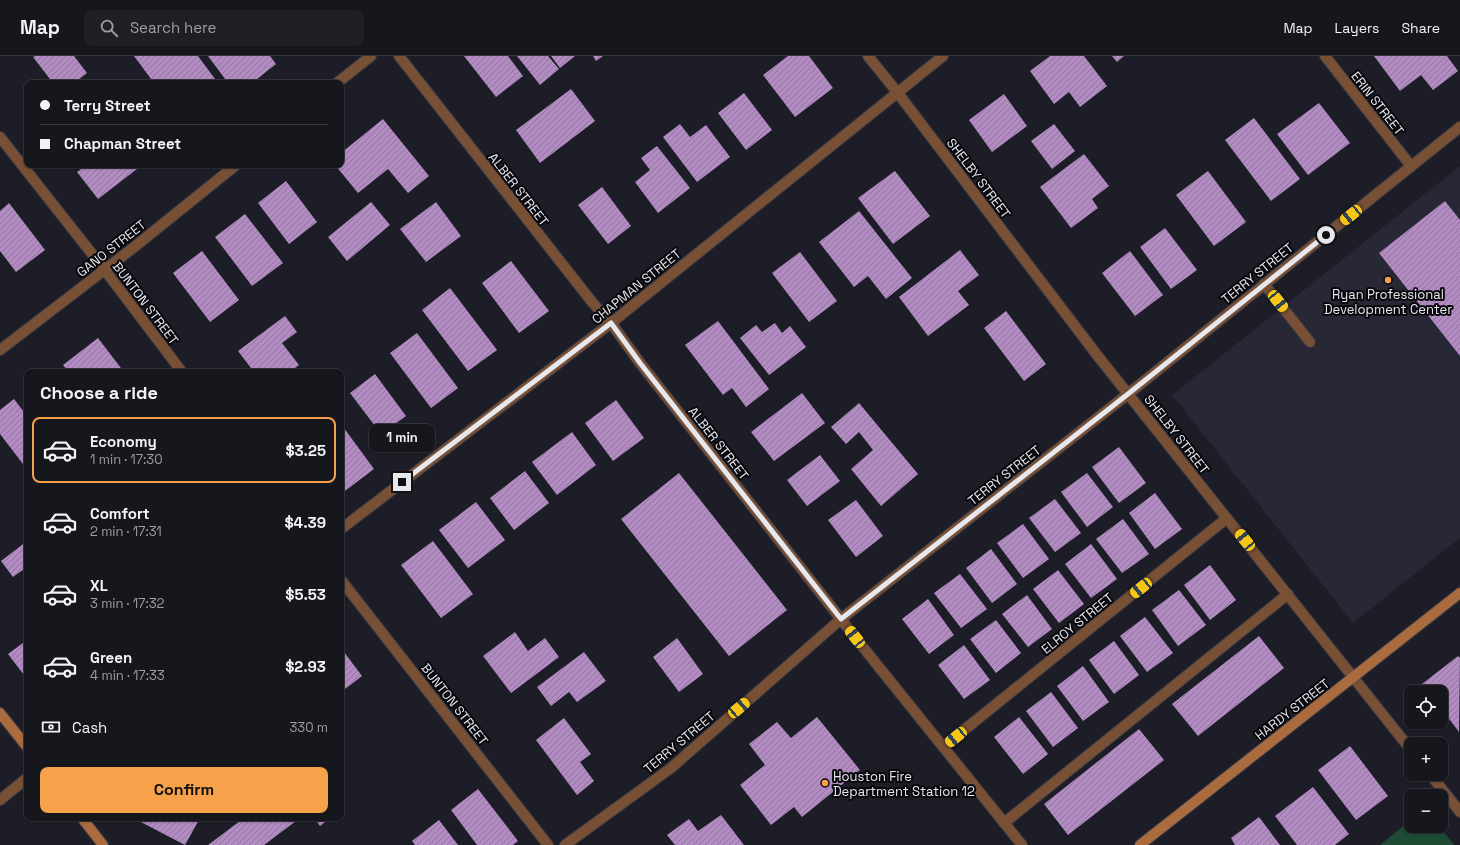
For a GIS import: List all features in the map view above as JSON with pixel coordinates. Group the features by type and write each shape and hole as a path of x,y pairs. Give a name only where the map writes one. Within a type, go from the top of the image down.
{"main road":[{"name":"HARDY STREET","path":"1140,845 1460,593"},
{"path":"0,713 24,743"},
{"path":"84,821 103,845"}],"street":[{"path":"341,80 371,56"},
{"name":"ALBER STREET","path":"399,56 592,302 611,323 645,370 841,619 1022,845"},
{"name":"SHELBY STREET","path":"868,56 1128,394 1354,676 1404,741"},
{"name":"CHAPMAN STREET","path":"344,527 611,323 942,56"},
{"name":"ERIN STREET","path":"1325,56 1411,166"},
{"name":"TERRY STREET","path":"565,845 671,768 841,619 1128,394 1460,127"},
{"name":"BUNTON STREET","path":"0,137 24,168"},
{"name":"BUNTON STREET","path":"24,168 180,369"},
{"name":"GANO STREET","path":"0,350 232,168"},
{"path":"1264,284 1310,342"},
{"name":"ELROY STREET","path":"943,747 1227,518"},
{"name":"BUNTON STREET","path":"344,584 548,845"},
{"path":"1004,823 1288,594"},
{"path":"0,800 24,780"},
{"path":"1436,781 1460,812"}],"shaded area":[{"name":"Ryan Professional Development Center","path":"1460,166 1460,538 1353,623 1172,395"}],"green space":[{"path":"1404,826 1404,833 1445,833 1454,845 1380,845"}],"building":[{"path":"74,56 87,73 78,80 51,80 33,57"},
{"path":"134,56 198,56 216,80 152,80"},
{"path":"208,56 270,56 276,64 256,80 226,80"},
{"path":"464,56 508,56 523,76 496,97"},
{"path":"517,56 548,56 559,69 540,85"},
{"path":"551,56 575,56 560,68"},
{"path":"593,56 603,56 596,61"},
{"path":"788,56 809,56 833,88 795,117 763,75"},
{"path":"1050,56 1084,56 1107,86 1080,107 1069,92 1054,104 1030,71"},
{"path":"1112,56 1124,56 1117,62"},
{"path":"1374,56 1447,56 1458,71 1433,90 1421,75 1400,91"},
{"path":"571,89 595,121 540,163 516,130"},
{"path":"744,93 772,130 746,150 718,113"},
{"path":"1004,94 1027,126 992,152 969,120"},
{"path":"1319,103 1350,143 1308,175 1277,134"},
{"path":"1254,118 1300,179 1271,201 1225,140"},
{"path":"383,119 429,176 408,193 388,169 358,193 337,168 344,168 344,151"},
{"path":"680,124 690,137 706,125 730,157 697,182 663,137"},
{"path":"1054,124 1075,151 1052,169 1031,141"},
{"path":"657,146 690,188 658,213 635,182 650,170 641,158"},
{"path":"1084,154 1109,186 1092,199 1098,208 1071,228 1040,187"},
{"path":"83,168 137,169 98,199 77,172"},
{"path":"895,171 930,216 893,244 858,198"},
{"path":"1208,171 1246,222 1214,246 1176,195"},
{"path":"286,181 317,222 289,244 258,203"},
{"path":"602,187 631,226 608,244 578,205"},
{"path":"1445,201 1460,220 1460,356 1379,253"},
{"path":"371,202 390,225 347,261 328,237"},
{"path":"436,202 461,236 426,262 400,229"},
{"path":"9,203 45,250 16,272 0,251 0,211"},
{"path":"859,211 912,278 886,299 868,276 854,287 819,242"},
{"path":"245,214 283,263 252,286 215,237"},
{"path":"1165,228 1197,270 1171,289 1140,247"},
{"path":"960,250 979,275 958,291 969,305 928,336 899,297"},
{"path":"202,251 239,300 210,322 173,273"},
{"path":"1130,251 1163,295 1135,316 1102,273"},
{"path":"800,252 837,301 809,322 772,273"},
{"path":"511,261 549,311 519,333 482,283"},
{"path":"450,288 497,350 468,371 422,310"},
{"path":"1006,311 1046,364 1024,381 984,328"},
{"path":"285,316 297,332 282,343 299,365 294,369 252,369 238,351"},
{"path":"718,321 769,389 746,407 732,388 723,395 685,345"},
{"path":"775,323 782,333 790,326 806,347 769,375 740,338 756,325 762,332"},
{"path":"417,333 458,388 431,408 390,353"},
{"path":"98,338 122,369 66,369 63,365"},
{"path":"375,374 406,416 381,434 350,393"},
{"path":"802,393 825,423 774,461 751,432"},
{"path":"14,399 24,412 23,464 0,434 0,410"},
{"path":"616,400 644,438 613,461 585,423"},
{"path":"859,403 918,474 881,506 851,469 873,450 859,432 846,444 831,427"},
{"path":"344,428 374,469 344,492"},
{"path":"572,432 596,465 557,495 532,462"},
{"path":"1119,447 1146,483 1119,503 1092,467"},
{"path":"820,455 840,481 807,506 787,480"},
{"path":"525,471 549,503 514,530 490,498"},
{"path":"679,473 787,610 729,656 621,519"},
{"path":"1087,473 1113,507 1087,527 1061,492"},
{"path":"1155,493 1182,529 1155,549 1129,513"},
{"path":"1055,499 1081,533 1055,552 1029,518"},
{"path":"856,500 883,536 856,557 828,520"},
{"path":"476,502 505,540 468,568 439,530"},
{"path":"1123,519 1149,554 1122,573 1096,539"},
{"path":"1023,524 1049,559 1023,578 997,543"},
{"path":"433,541 473,594 441,618 401,565"},
{"path":"24,543 24,569 13,577 1,561"},
{"path":"1091,544 1117,579 1091,598 1065,564"},
{"path":"991,549 1017,584 992,603 966,568"},
{"path":"1210,565 1236,600 1210,620 1184,585"},
{"path":"1058,570 1084,604 1059,623 1033,589"},
{"path":"960,574 987,609 961,628 934,593"},
{"path":"1179,590 1206,625 1178,646 1152,610"},
{"path":"1027,595 1052,629 1028,647 1002,614"},
{"path":"928,599 954,635 929,654 902,619"},
{"path":"1145,617 1173,653 1147,672 1120,636"},
{"path":"996,620 1021,653 996,673 970,639"},
{"path":"515,632 528,651 545,638 559,657 511,693 483,656"},
{"path":"1259,636 1284,668 1198,736 1172,704"},
{"path":"677,638 703,674 679,692 653,657"},
{"path":"1114,641 1139,675 1114,694 1089,660"},
{"path":"24,642 24,675 8,654"},
{"path":"964,645 990,680 964,699 938,665"},
{"path":"344,652 362,676 344,690"},
{"path":"584,652 606,681 577,702 569,692 551,706 537,687"},
{"path":"1458,656 1460,658 1459,732 1448,717 1448,685 1422,684"},
{"path":"1083,666 1109,702 1083,721 1057,686"},
{"path":"1051,692 1078,728 1053,747 1026,711"},
{"path":"817,717 860,770 802,817 794,807 771,825 740,785 765,765 749,744 777,722 791,738"},
{"path":"1019,717 1048,754 1023,774 994,737"},
{"path":"564,718 591,754 580,762 594,781 577,795 536,740"},
{"path":"1139,729 1164,760 1068,835 1044,804"},
{"path":"1350,746 1388,796 1356,820 1318,770"},
{"path":"1313,787 1349,834 1335,845 1297,845 1275,816"},
{"path":"478,789 518,841 513,845 477,845 451,810"},
{"path":"721,815 744,845 675,845 667,835 689,819 698,831"},
{"path":"1259,817 1280,845 1235,845 1231,838"},
{"path":"439,820 458,845 415,845 412,841"},
{"path":"139,821 198,821 185,845"},
{"path":"240,821 296,821 264,845 208,845"},
{"path":"316,821 326,821 320,826"}],"place":[{"name":"Ryan Professional Development Center","path":"1388,280"},
{"name":"Houston Fire Department Station 12","path":"825,783"}],"route":[{"path":"402,482 611,323 640,363 841,619 1128,394 1326,235"}]}
